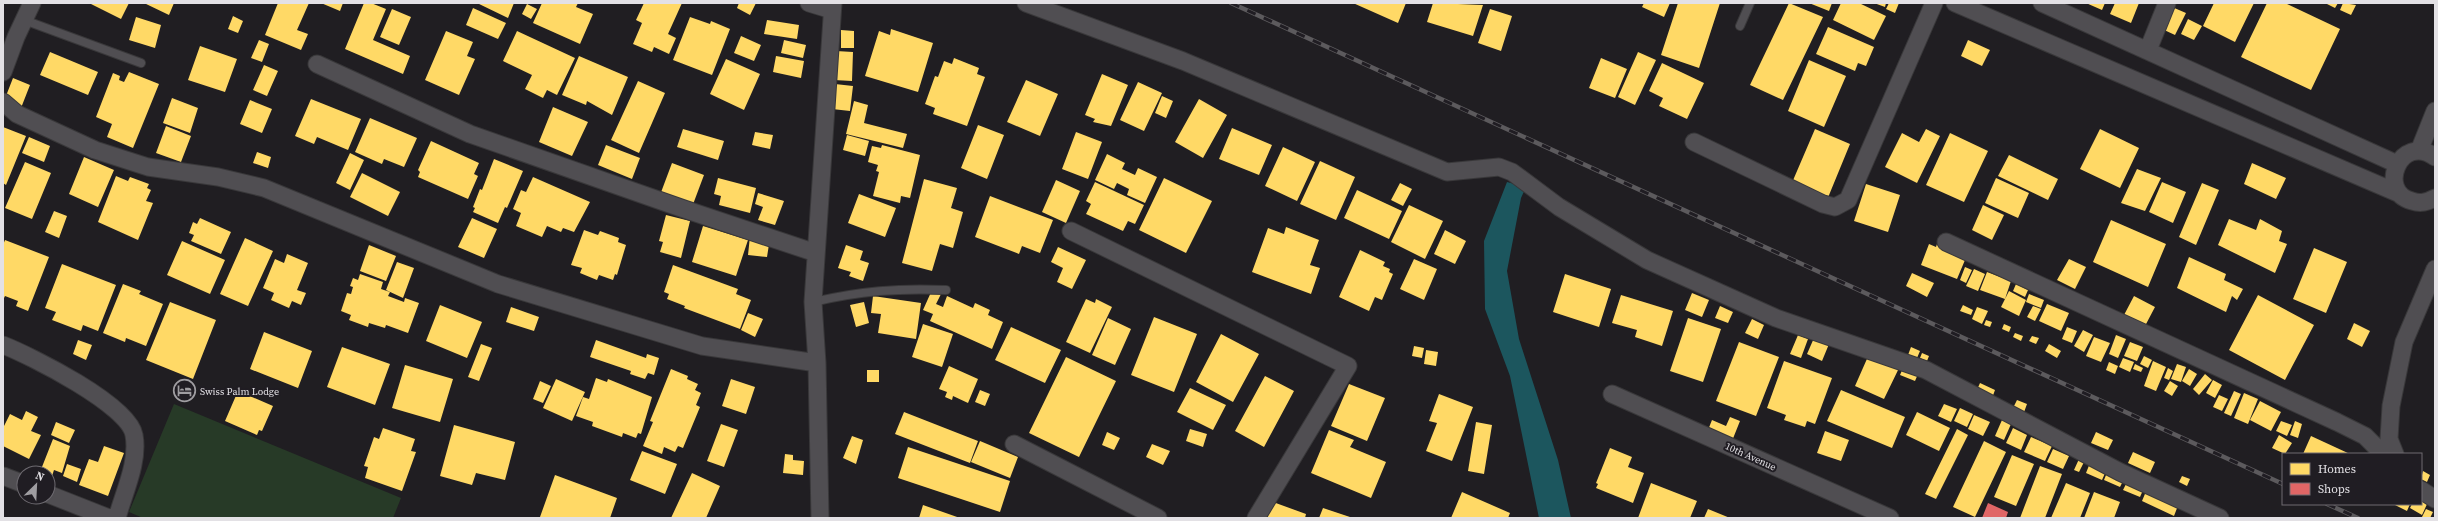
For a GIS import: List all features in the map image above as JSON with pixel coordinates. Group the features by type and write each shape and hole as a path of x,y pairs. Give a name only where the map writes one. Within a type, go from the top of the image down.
{"street":[{"path":"3,72 32,3"},
{"path":"809,3 832,7 813,302 817,363 820,518"},
{"path":"1026,3 1183,61 1447,172 1499,167 1512,172 1559,207 1647,260 1776,318 1926,370 2120,472 2220,518"},
{"path":"1694,142 1823,204 1835,206 1848,200 1934,3"},
{"path":"1955,3 2400,194 2408,200 2418,203 2428,202 2435,198"},
{"path":"2042,3 2397,164"},
{"path":"2148,50 2167,3"},
{"path":"317,64 470,134 684,209 816,253"},
{"path":"3,102 17,114 95,150 148,167 218,177 264,188 498,284 702,346 817,363"},
{"path":"2419,151 2435,111"},
{"path":"2400,194 2395,185 2394,174 2397,164 2410,153 2419,151 2435,157"},
{"path":"1071,231 1348,366 1256,518"},
{"path":"1946,242 2337,422 2365,436 2382,453"},
{"path":"2395,453 2389,439 2391,406 2404,342 2435,270"},
{"path":"3,345 34,358 88,390 123,417 134,433 136,452 117,518"},
{"name":"10th Avenue","path":"1612,394 1890,518"},
{"path":"1014,444 1158,518"},
{"path":"3,476 16,481"},
{"path":"2422,491 2435,499"},
{"path":"56,497 109,518"}],"lane":[{"path":"1740,26 1750,3"},
{"path":"24,20 141,63"},
{"path":"813,302 850,293 902,288 946,290"}],"green space":[{"path":"174,404 401,498 393,518 143,518 129,512"}],"water":[{"path":"1507,182 1526,187 1521,198 1507,271 1519,339 1558,460 1571,518 1539,518 1510,376 1485,309 1484,241"}],"building: Homes":[{"path":"89,3 129,3 121,19"},
{"path":"144,3 174,3 169,15"},
{"path":"278,3 309,3 297,30 308,34 301,50 265,35"},
{"path":"321,3 343,3 340,11"},
{"path":"364,3 371,3 386,9 373,40 410,56 403,74 345,49"},
{"path":"477,3 514,3 508,18"},
{"path":"542,3 578,3 576,7 593,14 580,44 533,23"},
{"path":"644,3 682,3 668,34 676,38 669,54 654,47 652,52 633,44 642,23 636,20"},
{"path":"739,3 756,3 750,15 737,8"},
{"path":"1353,3 1406,3 1398,23"},
{"path":"1433,3 1483,5 1473,36 1427,22"},
{"path":"1644,3 1670,3 1664,17 1642,7"},
{"path":"1678,3 1720,3 1699,68 1661,55"},
{"path":"1789,3 1823,17 1783,100 1750,85"},
{"path":"1809,3 1832,3 1829,11"},
{"path":"1841,3 1859,3 1886,16 1874,40 1833,20"},
{"path":"1874,3 1886,3 1885,7"},
{"path":"1889,3 1899,3 1895,13 1886,9"},
{"path":"2086,3 2105,3 2102,10"},
{"path":"2115,3 2139,3 2131,23 2110,14"},
{"path":"2214,3 2254,3 2235,42 2203,26"},
{"path":"2267,3 2285,3 2340,29 2311,90 2241,57"},
{"path":"2325,3 2338,3 2335,8"},
{"path":"2343,3 2356,5 2351,15 2340,10"},
{"path":"527,4 537,9 531,19 522,14"},
{"path":"2172,7 2186,13 2175,35 2162,29"},
{"path":"473,8 506,23 498,39 466,25"},
{"path":"392,9 411,17 399,45 380,37"},
{"path":"1490,9 1512,16 1501,51 1478,43"},
{"path":"233,16 243,21 238,33 228,29"},
{"path":"136,17 161,25 155,48 129,40"},
{"path":"690,17 710,24 711,21 730,29 712,75 673,60"},
{"path":"2188,19 2202,26 2194,40 2181,34"},
{"path":"767,20 799,25 797,39 764,34"},
{"path":"1828,27 1874,47 1866,66 1858,63 1855,71 1816,54"},
{"path":"891,29 933,43 918,92 865,76 879,31 890,35"},
{"path":"841,30 854,31 854,48 841,48"},
{"path":"446,31 473,42 467,56 475,59 459,95 425,80"},
{"path":"517,31 575,58 557,95 547,90 543,98 525,89 532,75 503,61"},
{"path":"741,36 761,45 754,61 734,53"},
{"path":"259,40 269,44 262,62 251,58"},
{"path":"784,40 806,45 803,58 781,53"},
{"path":"1968,40 1990,50 1982,66 1961,56"},
{"path":"200,46 237,59 225,92 188,80"},
{"path":"836,51 853,52 852,81 834,80"},
{"path":"50,52 98,72 88,95 40,75"},
{"path":"1638,52 1656,60 1635,105 1618,97"},
{"path":"579,56 628,77 612,115 587,101 586,105 562,95"},
{"path":"776,56 804,61 801,78 773,72"},
{"path":"954,58 979,68 977,74 985,77 967,126 933,114 935,108 925,104 935,76 938,77 944,61 952,64"},
{"path":"1601,58 1627,69 1615,98 1589,88"},
{"path":"726,59 760,74 744,110 710,94"},
{"path":"1809,60 1846,76 1824,127 1788,111"},
{"path":"1662,63 1704,83 1687,119 1659,106 1663,98 1649,91"},
{"path":"264,65 278,71 267,96 253,90"},
{"path":"129,72 159,84 133,148 107,137 112,124 96,117 113,73 120,76 119,80 124,82"},
{"path":"1102,74 1128,85 1111,126 1093,122 1095,119 1085,115"},
{"path":"13,78 30,85 21,108 4,101"},
{"path":"1026,80 1058,94 1040,136 1007,122"},
{"path":"638,81 665,93 639,153 611,140"},
{"path":"1138,82 1162,93 1144,131 1120,120"},
{"path":"835,84 853,86 850,111 832,109"},
{"path":"1162,96 1173,101 1166,118 1155,113"},
{"path":"172,98 198,108 190,133 163,123"},
{"path":"311,99 361,119 348,150 317,137 314,144 295,136"},
{"path":"1199,99 1227,115 1203,158 1175,142"},
{"path":"250,100 272,109 262,133 240,124"},
{"path":"854,101 868,105 864,123 907,134 903,148 846,134"},
{"path":"553,107 588,122 572,156 539,142"},
{"path":"370,118 417,138 404,167 384,159 382,164 355,152"},
{"path":"978,125 1004,135 987,179 961,168"},
{"path":"166,126 191,136 181,162 156,153"},
{"path":"3,127 26,136 6,185 3,183"},
{"path":"1232,128 1272,145 1259,175 1219,159"},
{"path":"683,129 724,141 718,160 677,147"},
{"path":"1815,129 1850,144 1827,200 1791,185"},
{"path":"1926,129 1940,136 1917,183 1885,167 1902,133 1919,142"},
{"path":"2100,129 2139,148 2120,188 2080,169"},
{"path":"755,132 773,135 770,149 752,145"},
{"path":"1076,132 1102,142 1088,179 1062,169"},
{"path":"1950,133 1988,151 1964,202 1926,185"},
{"path":"847,135 869,141 865,156 843,150"},
{"path":"29,137 50,146 44,162 22,153"},
{"path":"431,141 479,163 474,174 478,176 468,199 418,177 420,172 418,170"},
{"path":"606,145 640,158 632,179 598,165"},
{"path":"882,145 920,155 910,198 901,196 900,203 873,196 879,172 876,171 878,165 868,162 872,146 881,148"},
{"path":"1283,147 1315,162 1297,201 1265,186"},
{"path":"257,152 271,157 268,168 253,163"},
{"path":"350,153 364,160 350,190 336,183"},
{"path":"1107,154 1125,163 1122,169 1135,175 1138,168 1157,177 1145,203 1127,195 1129,189 1117,183 1114,189 1095,180"},
{"path":"2009,155 2058,179 2048,200 1998,176"},
{"path":"84,157 114,170 98,207 69,194"},
{"path":"494,159 523,171 507,208 505,207 498,223 473,212 475,208 473,207 480,189 482,190"},
{"path":"1320,161 1355,177 1336,220 1300,204"},
{"path":"25,162 51,173 32,219 5,208"},
{"path":"672,163 704,175 692,207 660,195"},
{"path":"2252,163 2286,178 2276,199 2244,184"},
{"path":"2137,169 2161,178 2145,211 2121,203"},
{"path":"362,173 400,192 388,216 350,197"},
{"path":"116,176 128,181 130,177 149,184 147,188 151,190 146,201 153,203 138,240 98,222"},
{"path":"533,177 590,202 574,232 563,228 561,232 547,226 542,237 516,226 521,213 513,209 521,190 526,192"},
{"path":"718,178 756,188 750,213 719,205 721,196 714,194"},
{"path":"1164,178 1212,201 1186,253 1139,230"},
{"path":"1996,178 2029,193 2018,218 1985,203"},
{"path":"924,179 957,188 951,208 963,212 953,248 940,244 932,271 902,263"},
{"path":"1056,180 1080,191 1066,223 1042,212"},
{"path":"1095,182 1144,205 1135,224 1128,221 1123,231 1086,214 1091,204 1086,201"},
{"path":"2162,182 2186,192 2173,223 2149,212"},
{"path":"1400,183 1412,189 1403,206 1391,200"},
{"path":"2202,183 2219,190 2196,245 2179,237"},
{"path":"1866,184 1900,195 1888,232 1854,221"},
{"path":"1357,190 1402,211 1389,239 1344,218"},
{"path":"758,193 784,201 775,225 758,220 763,207 755,204"},
{"path":"859,194 896,208 885,237 848,223"},
{"path":"990,196 1053,220 1040,253 1022,246 1019,254 975,237"},
{"path":"1409,205 1443,221 1425,259 1391,242"},
{"path":"1983,205 2004,215 1992,240 1972,230"},
{"path":"54,211 67,216 59,238 45,232"},
{"path":"666,215 690,221 681,258 660,252 663,242 659,241"},
{"path":"200,218 231,232 221,254 191,241 194,235 189,233 193,222 197,224"},
{"path":"472,218 497,229 484,258 458,247"},
{"path":"2229,219 2256,230 2260,219 2282,231 2279,241 2287,244 2275,273 2218,245"},
{"path":"2111,220 2166,244 2148,287 2093,262"},
{"path":"703,226 748,240 736,276 692,262"},
{"path":"1286,227 1319,240 1310,265 1320,268 1311,294 1252,272 1268,228 1284,234"},
{"path":"584,230 598,235 600,231 619,238 618,242 626,245 617,275 615,274 613,280 599,275 597,280 580,273 582,268 571,265"},
{"path":"1445,230 1466,241 1455,264 1434,254"},
{"path":"750,236 770,238 767,257 748,255"},
{"path":"245,238 273,251 248,306 220,294"},
{"path":"5,240 49,257 28,311 16,306 18,301 5,296 3,300 3,245"},
{"path":"182,241 225,260 210,294 167,275"},
{"path":"1929,244 1936,247 1937,244 1955,251 1953,255 1965,260 1957,279 1921,265"},
{"path":"369,245 396,256 386,281 360,271"},
{"path":"846,245 863,251 860,260 869,263 863,281 849,276 851,272 838,268"},
{"path":"1058,247 1086,260 1072,289 1057,282 1063,268 1051,262"},
{"path":"2314,248 2347,262 2326,313 2293,299"},
{"path":"1360,250 1385,262 1383,266 1390,269 1389,272 1393,274 1382,300 1375,297 1369,311 1339,297"},
{"path":"287,254 308,263 297,290 306,293 301,305 292,301 289,308 271,300 274,293 263,288 275,259 284,263"},
{"path":"2189,257 2226,274 2224,280 2243,289 2237,300 2232,296 2226,312 2177,288"},
{"path":"1414,259 1437,269 1424,300 1400,289"},
{"path":"2069,259 2086,267 2075,289 2057,280"},
{"path":"397,262 414,268 403,298 386,290"},
{"path":"62,264 116,285 98,331 83,325 81,331 52,320 56,312 45,308"},
{"path":"673,265 738,289 736,294 751,300 740,329 684,308 685,306 667,299 669,294 664,292"},
{"path":"1965,267 1972,270 1966,283 1960,280"},
{"path":"1974,269 1985,274 1978,291 1966,286"},
{"path":"1987,272 2011,281 2005,299 1980,290"},
{"path":"1912,273 1934,283 1927,297 1906,286"},
{"path":"360,274 383,282 381,289 390,292 388,296 404,302 405,298 419,303 408,333 386,325 385,328 369,323 368,327 349,320 351,315 341,311 347,293 351,294 353,287 350,286 353,278 358,280"},
{"path":"1565,274 1611,289 1599,327 1553,312"},
{"path":"123,284 141,291 139,294 163,304 146,346 126,338 125,342 103,333"},
{"path":"2016,284 2028,290 2025,297 2013,291"},
{"path":"932,290 941,294 936,304 943,307 947,296 973,308 975,303 990,310 988,315 1003,322 992,349 930,321 933,314 923,310"},
{"path":"2009,291 2026,300 2019,316 2001,307"},
{"path":"1692,293 1709,300 1702,317 1685,310"},
{"path":"2029,294 2044,300 2041,308 2026,302"},
{"path":"1621,295 1673,311 1662,346 1635,337 1637,330 1612,323"},
{"path":"2258,295 2314,325 2285,380 2229,350"},
{"path":"873,296 921,303 916,339 878,333 881,314 871,313"},
{"path":"2134,296 2155,307 2145,326 2124,315"},
{"path":"1086,299 1095,303 1096,299 1112,307 1090,353 1066,342"},
{"path":"170,302 216,320 193,379 146,360"},
{"path":"864,302 869,323 856,327 850,305"},
{"path":"2047,304 2069,313 2061,331 2039,321"},
{"path":"440,305 482,322 467,358 426,341"},
{"path":"1963,305 1973,310 1971,315 1960,311"},
{"path":"1720,306 1733,312 1728,323 1715,318"},
{"path":"2033,306 2041,309 2035,321 2027,317"},
{"path":"511,307 539,317 534,331 506,322"},
{"path":"1977,307 1988,311 1982,324 1972,319"},
{"path":"748,313 763,319 755,337 741,330"},
{"path":"1154,317 1197,334 1174,392 1131,375"},
{"path":"1108,318 1131,329 1115,365 1092,355"},
{"path":"1688,318 1721,329 1703,382 1670,371"},
{"path":"1752,319 1764,325 1758,339 1745,333"},
{"path":"1986,320 1992,322 1990,327 1984,325"},
{"path":"2354,323 2370,331 2362,347 2347,339"},
{"path":"923,324 953,334 942,367 912,357"},
{"path":"2004,324 2011,327 2009,332 2002,329"},
{"path":"1011,327 1061,350 1045,383 995,360"},
{"path":"2067,327 2077,331 2072,343 2062,339"},
{"path":"2083,330 2093,335 2084,352 2074,346"},
{"path":"264,332 312,351 298,388 250,369"},
{"path":"2015,333 2023,336 2021,341 2013,337"},
{"path":"1221,334 1259,354 1233,402 1196,382"},
{"path":"1798,335 1808,339 1801,358 1790,354"},
{"path":"2116,335 2126,339 2118,358 2109,354"},
{"path":"2032,336 2039,338 2036,344 2029,341"},
{"path":"2094,337 2110,343 2101,362 2086,356"},
{"path":"1814,338 1829,344 1822,361 1807,354"},
{"path":"78,340 92,345 86,360 73,354"},
{"path":"596,340 646,358 647,354 659,358 654,375 648,373 645,379 630,374 631,371 590,357"},
{"path":"1739,342 1779,357 1756,416 1716,401"},
{"path":"2130,342 2143,347 2137,361 2124,356"},
{"path":"481,344 492,348 479,381 468,377"},
{"path":"2049,344 2061,351 2057,358 2045,351"},
{"path":"1414,346 1424,348 1422,358 1412,356"},
{"path":"342,347 390,364 375,405 327,387"},
{"path":"1911,347 1920,351 1917,358 1908,355"},
{"path":"1426,350 1438,352 1436,366 1424,364"},
{"path":"1870,352 1900,366 1884,399 1855,386"},
{"path":"1922,353 1929,356 1927,361 1920,358"},
{"path":"2144,356 2152,360 2148,368 2140,364"},
{"path":"1066,357 1116,381 1079,457 1029,433"},
{"path":"2123,358 2134,362 2130,372 2119,367"},
{"path":"1784,361 1832,378 1815,424 1807,421 1805,427 1784,420 1786,415 1767,408"},
{"path":"2153,361 2166,367 2156,391 2144,386"},
{"path":"2109,362 2118,366 2115,374 2106,370"},
{"path":"2135,364 2143,368 2141,372 2133,369"},
{"path":"2177,364 2186,367 2181,382 2171,379"},
{"path":"405,365 453,379 440,422 392,408"},
{"path":"949,366 978,379 968,403 953,396 952,400 945,397 947,392 939,389"},
{"path":"1903,368 1918,374 1915,381 1900,375"},
{"path":"2168,368 2173,371 2169,380 2164,378"},
{"path":"671,369 688,376 687,379 698,384 695,390 701,393 696,405 700,407 683,448 678,446 675,452 664,447 662,454 643,446 653,422 650,421"},
{"path":"2189,369 2197,374 2190,386 2182,381"},
{"path":"867,370 879,370 879,382 867,382"},
{"path":"2205,374 2212,380 2199,395 2193,389"},
{"path":"1265,376 1294,391 1264,447 1235,431"},
{"path":"596,378 607,382 608,379 652,397 641,434 638,433 636,438 623,433 622,437 592,426 593,422 576,416 583,397 589,399"},
{"path":"556,379 585,392 572,421 543,408"},
{"path":"731,379 755,387 746,414 722,406"},
{"path":"2213,380 2222,385 2215,398 2206,393"},
{"path":"540,381 551,386 543,403 533,399"},
{"path":"2170,381 2178,386 2172,396 2164,391"},
{"path":"1980,383 1995,390 1991,401 1975,394"},
{"path":"1349,384 1385,398 1367,441 1331,426"},
{"path":"1190,388 1226,405 1213,430 1177,412"},
{"path":"980,390 990,394 985,406 975,402"},
{"path":"1841,390 1905,417 1892,448 1827,421"},
{"path":"238,391 273,406 262,431 259,430 257,435 225,421"},
{"path":"2234,391 2241,394 2231,416 2224,413"},
{"path":"2244,393 2258,399 2248,424 2234,418"},
{"path":"1439,394 1473,407 1452,461 1426,451 1437,423 1429,421"},
{"path":"2219,395 2228,399 2222,411 2213,407"},
{"path":"2017,400 2027,404 2023,415 2012,410"},
{"path":"2260,401 2281,412 2271,431 2250,420"},
{"path":"1944,404 1957,409 1951,422 1938,416"},
{"path":"1960,408 1973,414 1967,427 1954,421"},
{"path":"26,411 38,417 31,431 41,435 29,459 3,446 3,428 10,414 22,420"},
{"path":"904,412 978,441 970,463 895,434"},
{"path":"1917,412 1950,428 1939,451 1906,435"},
{"path":"1974,415 1990,422 1983,436 1968,429"},
{"path":"1730,417 1740,421 1732,441 1708,430 1712,420 1726,426"},
{"path":"2002,420 2011,424 2004,440 1995,436"},
{"path":"2281,421 2292,425 2287,436 2276,431"},
{"path":"2295,421 2302,424 2298,438 2290,435"},
{"path":"56,422 75,430 69,443 51,435"},
{"path":"1476,422 1492,425 1484,474 1468,471"},
{"path":"721,424 738,430 724,467 707,461"},
{"path":"454,425 515,442 505,480 476,473 472,485 440,476"},
{"path":"383,428 415,439 411,451 416,452 402,491 365,478 368,467 364,466 374,437 379,439"},
{"path":"2013,428 2027,435 2021,450 2006,443"},
{"path":"1190,429 1207,434 1203,447 1186,441"},
{"path":"1957,429 1968,435 1936,499 1925,494"},
{"path":"1329,430 1354,440 1350,447 1386,462 1371,498 1311,473"},
{"path":"1825,431 1849,440 1841,461 1817,453"},
{"path":"1107,432 1120,438 1114,450 1102,445"},
{"path":"2096,432 2113,440 2108,450 2091,443"},
{"path":"2279,435 2292,443 2286,453 2272,448"},
{"path":"852,436 863,440 856,464 843,458"},
{"path":"2311,436 2348,453 2303,453"},
{"path":"2031,437 2052,446 2045,461 2024,452"},
{"path":"53,439 70,446 62,473 56,471 56,465 43,465"},
{"path":"980,441 1018,457 1010,478 971,462"},
{"path":"1984,441 2006,452 1975,517 1953,507"},
{"path":"1152,444 1170,451 1163,465 1146,457"},
{"path":"104,446 124,453 108,496 79,485 89,459 98,462"},
{"path":"908,447 1010,481 1000,512 898,478"},
{"path":"1610,448 1632,457 1628,467 1644,473 1633,503 1596,488 1598,484 1596,483"},
{"path":"2053,449 2069,456 2063,469 2047,462"},
{"path":"642,451 677,464 665,494 630,480"},
{"path":"2133,452 2155,462 2150,473 2128,463"},
{"path":"785,454 793,455 793,460 804,461 803,475 783,473"},
{"path":"2012,455 2034,464 2016,506 1994,497"},
{"path":"2079,459 2084,462 2079,472 2074,470"},
{"path":"2090,463 2106,471 2102,480 2086,473"},
{"path":"67,464 81,469 77,482 63,476"},
{"path":"2040,466 2062,474 2045,518 2020,518"},
{"path":"2108,470 2125,477 2120,487 2104,480"},
{"path":"2423,471 2430,475 2427,482 2422,480"},
{"path":"692,473 720,486 706,518 671,518"},
{"path":"555,475 617,498 610,518 540,517"},
{"path":"2182,476 2190,479 2187,486 2179,482"},
{"path":"2128,480 2144,488 2140,497 2123,490"},
{"path":"1651,483 1697,501 1690,518 1638,518"},
{"path":"2066,483 2090,493 2080,518 2051,518"},
{"path":"2147,489 2179,503 2174,516 2142,501"},
{"path":"1462,492 1510,513 1508,518 1451,518"},
{"path":"2094,492 2120,502 2114,518 2084,518"},
{"path":"2422,499 2428,502 2422,515 2410,508 2412,505 2422,505"},
{"path":"1273,502 1306,514 1305,518 1267,518"},
{"path":"923,505 960,518 919,518"},
{"path":"2395,505 2410,505 2407,511"},
{"path":"1323,508 1353,518 1319,518"},
{"path":"1708,509 1730,518 1704,518"},
{"path":"2426,509 2433,512 2430,518 2422,517"}],"building: Shops":[{"path":"1988,503 2008,512 2006,518 1982,518"}],"railway":[{"path":"1231,3 2282,484"},
{"path":"2329,505 2358,518"}],"place":[{"name":"Swiss Palm Lodge","path":"185,391"}]}
